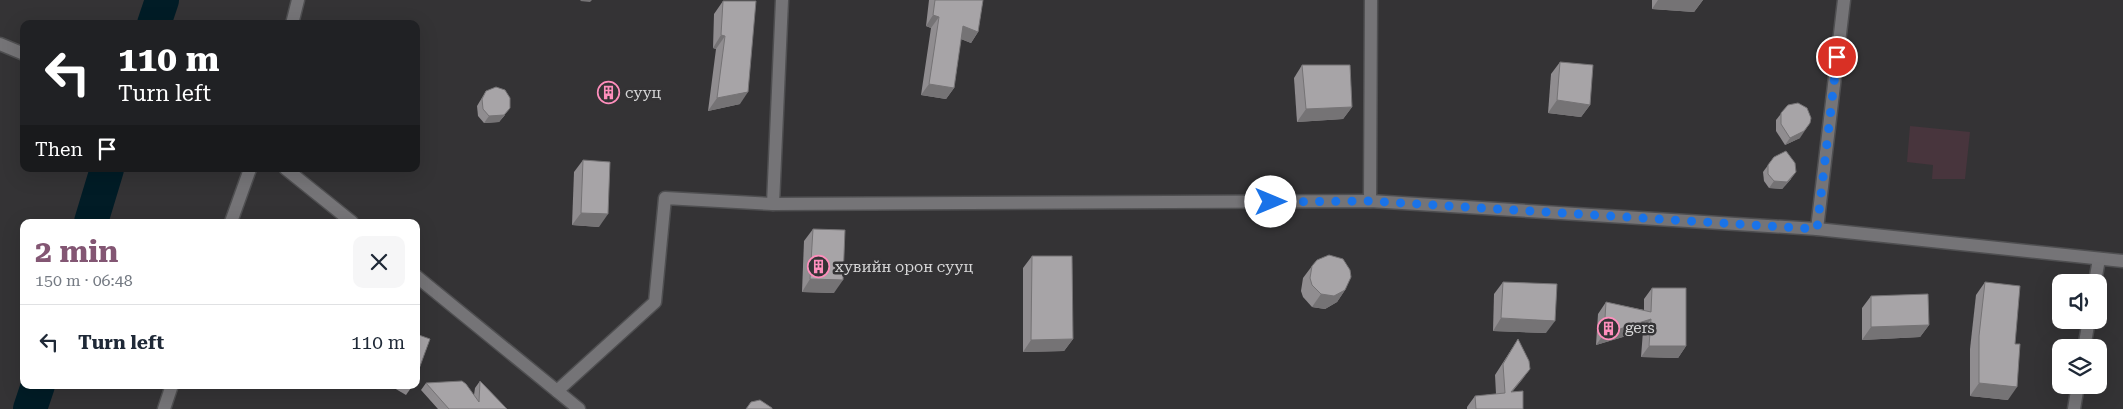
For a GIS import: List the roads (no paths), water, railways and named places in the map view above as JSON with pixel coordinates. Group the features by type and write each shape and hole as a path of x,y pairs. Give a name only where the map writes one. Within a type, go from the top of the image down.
{"street":[{"path":"293,20 298,0"},
{"path":"773,204 782,0"},
{"path":"1370,201 1371,0"},
{"path":"1817,229 1844,0"},
{"path":"0,44 20,52"},
{"path":"231,219 249,172"},
{"path":"290,172 348,219"},
{"path":"557,391 655,302 665,198 773,204 1370,201 1817,229 2123,261"},
{"path":"2096,274 2099,259"},
{"path":"420,279 579,409"},
{"path":"164,409 171,389"},
{"path":"2074,409 2076,394"}],"waterway":[{"path":"155,20 162,0"},
{"path":"92,219 106,172"},
{"path":"30,409 37,389"}],"place":[{"name":"сууц","path":"609,93"},
{"name":"хувийн орон сууц","path":"819,267"},
{"name":"gers","path":"1609,328"}]}
